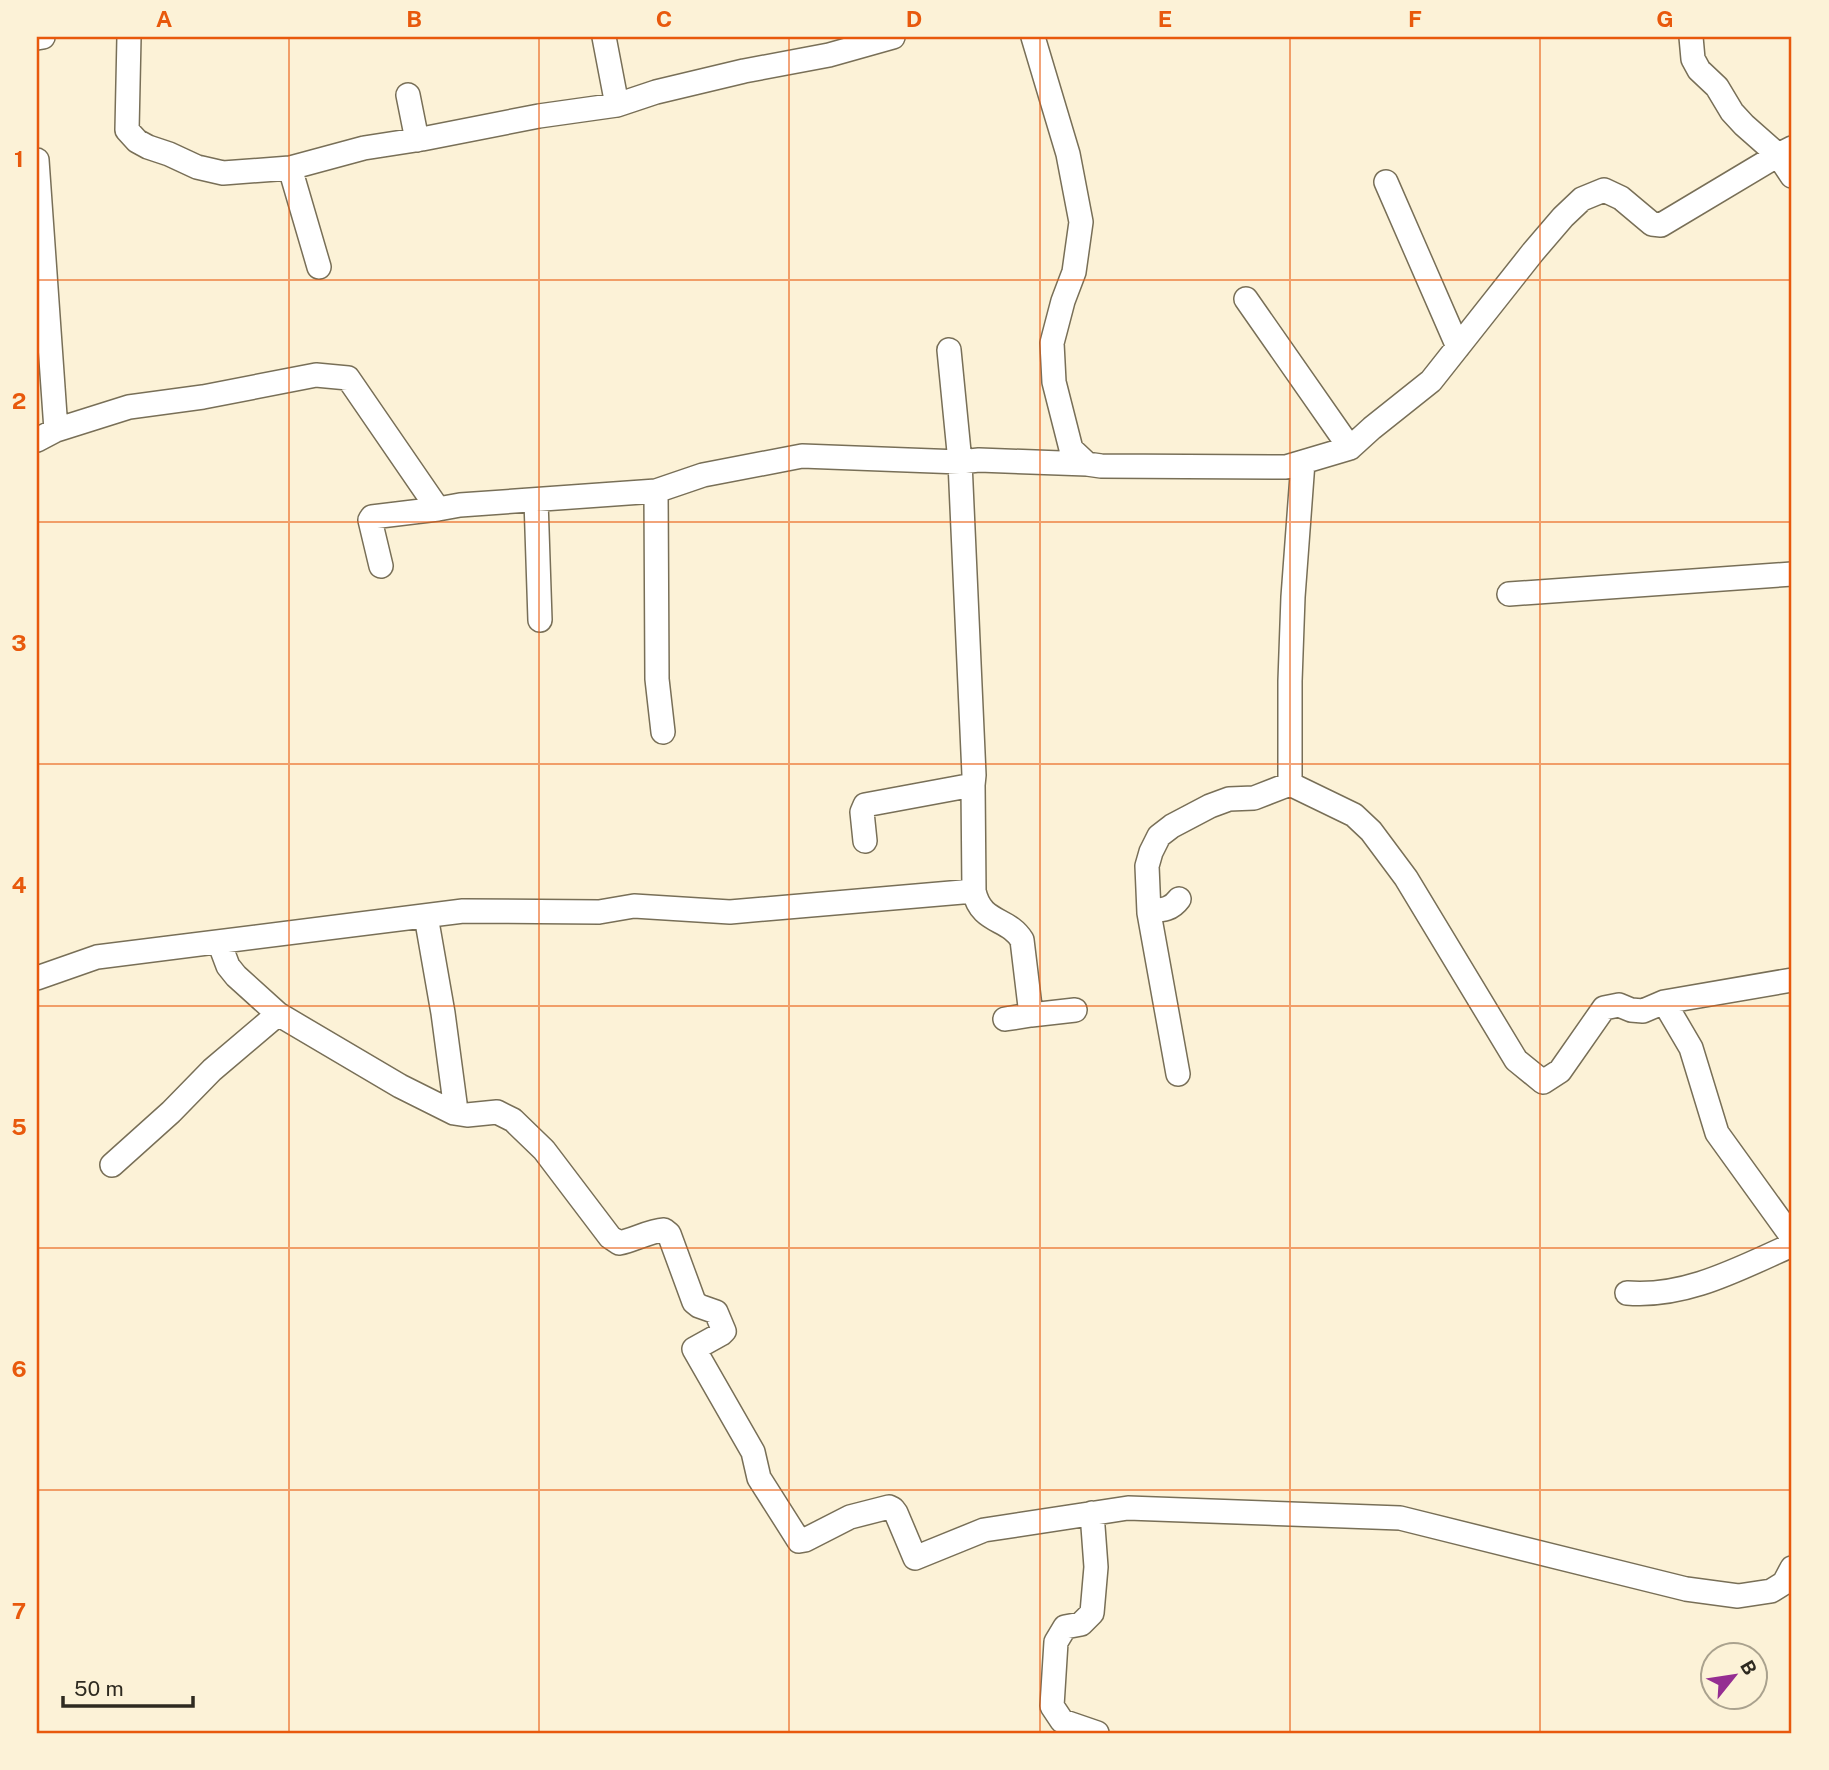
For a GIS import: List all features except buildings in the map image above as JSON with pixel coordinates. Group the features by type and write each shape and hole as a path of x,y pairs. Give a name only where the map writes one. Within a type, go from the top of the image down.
{"street":[{"path":"37,38 43,37"},
{"path":"129,37 127,130 137,141 197,167 223,173 290,168 364,148 539,116 617,105 656,92 744,71 829,55 893,37"},
{"path":"604,37 617,105"},
{"path":"1033,37 1068,154 1081,222 1074,272 1052,343 1054,382 1071,449 1087,464"},
{"path":"1691,37 1693,59 1699,70 1717,87 1732,112 1744,125 1785,151 1792,176"},
{"path":"408,95 417,140"},
{"path":"381,566 370,520 372,517 656,491 703,475 802,456 1101,466 1286,467 1350,447 1431,381 1533,252 1582,199 1604,190 1621,198 1652,224 1661,225 1785,151"},
{"path":"37,160 46,435 129,407 203,397 316,375 348,377 438,509"},
{"path":"290,168 319,267"},
{"path":"1385,182 1458,346"},
{"path":"1246,299 1350,447"},
{"path":"949,350 960,462 974,761 974,891 980,909 1018,933 1022,940 1031,1015"},
{"path":"1290,784 1293,597 1303,461"},
{"path":"656,491 657,679 663,732"},
{"path":"536,500 540,620"},
{"path":"1509,594 1792,575"},
{"path":"1178,1074 1149,911 1147,866 1151,852 1159,836 1210,806 1229,799 1254,798 1290,784 1354,815 1371,831 1406,878 1516,1060 1543,1082 1560,1071 1604,1008 1619,1005 1643,1012 1664,1002 1792,980"},
{"path":"865,841 862,812 865,805 973,785"},
{"path":"37,978 97,957 463,911 598,912 634,906 730,912 974,891"},
{"path":"1149,911 1167,909 1179,899"},
{"path":"426,916 455,1103"},
{"path":"219,942 228,966 236,976 278,1014 401,1086 454,1113 467,1115 497,1112 513,1120 544,1150 610,1237 619,1243 659,1230 669,1234 694,1302 716,1312 724,1331 694,1349 752,1452 759,1478 799,1541 850,1517 889,1507 897,1513 915,1558 984,1530 1128,1508 1400,1518 1686,1589 1738,1596 1771,1591 1784,1583 1792,1568"},
{"path":"1664,1002 1691,1048 1717,1133 1792,1237"},
{"path":"1005,1019 1075,1010"},
{"path":"112,1165 171,1112 212,1070 278,1014"},
{"path":"1627,1293 1667,1292 1706,1282 1792,1245"},
{"path":"1092,1513 1096,1567 1091,1613 1081,1625 1065,1627 1056,1642 1052,1706 1062,1721 1097,1733"}]}
